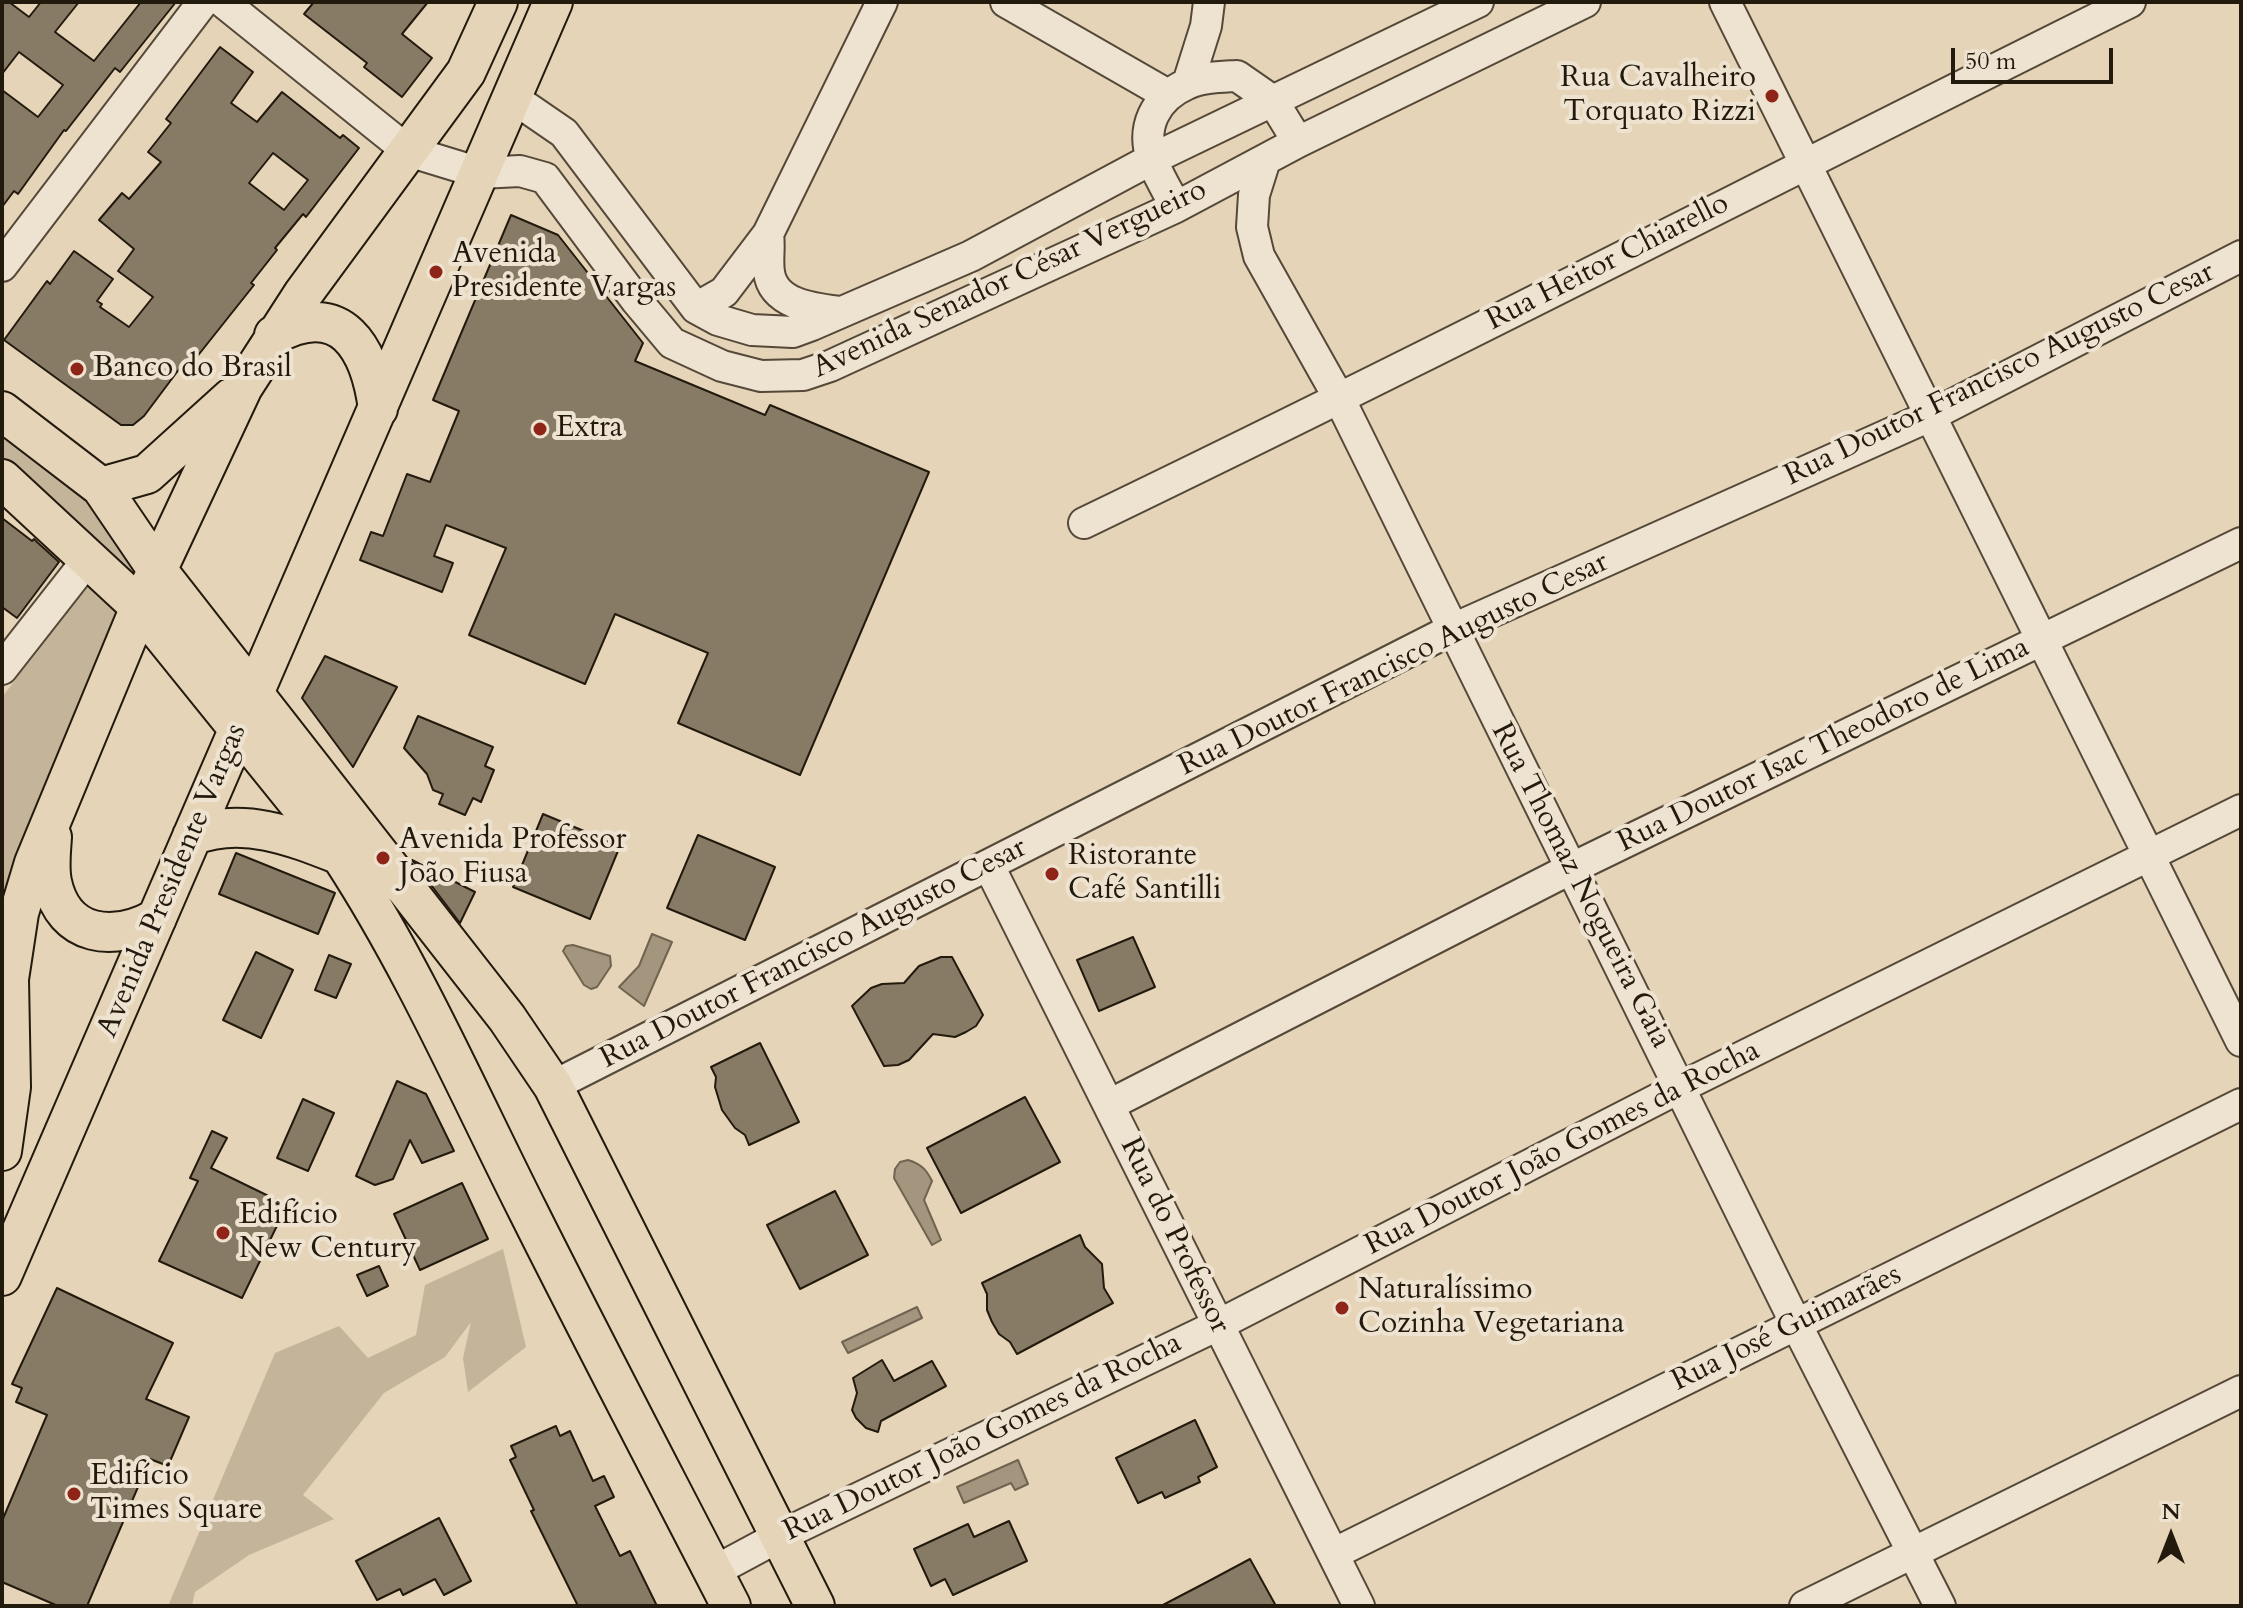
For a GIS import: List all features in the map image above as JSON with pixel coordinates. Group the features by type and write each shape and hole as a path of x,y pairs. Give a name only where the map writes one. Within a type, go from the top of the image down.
{"main road":[{"path":"2,1151 11,1087 6,1049 14,933 34,863 140,607 243,387 274,335 466,72 498,2"},
{"name":"Avenida Presidente Vargas","path":"2,1276 553,2"},
{"path":"274,335 306,323 342,330 354,341 369,364 378,409"},
{"path":"101,487 147,474 243,387"},
{"path":"2,411 101,487 158,571 507,1018 553,1086 815,1606"},
{"path":"2,479 140,607 341,856 368,897 731,1606"},
{"path":"54,819 50,865 52,883 71,918 95,931 110,933 132,930 157,918"},
{"path":"192,836 210,829 232,826 256,829 305,842 341,856"}],"street":[{"path":"2,266 203,2"},
{"path":"223,2 408,151"},
{"path":"696,308 724,292 768,234 882,2"},
{"path":"1006,2 1178,89"},
{"name":"Avenida Senador César Vergueiro","path":"513,98 564,133 696,308 718,320 752,330 793,332 971,256 1152,159 1478,2"},
{"name":"Avenida Senador César Vergueiro","path":"408,151 480,173 520,171 545,178 672,343 722,366 761,376 803,375 830,366 1176,207 1298,142 1585,2"},
{"path":"1725,2 2241,1041"},
{"name":"Rua Heitor Chiarello","path":"1084,523 1340,400 1806,162 2130,2"},
{"path":"1178,89 1207,14"},
{"path":"1207,14 1220,59 1237,76 1273,101 1298,142"},
{"path":"1176,207 1152,159 1148,128 1153,110 1178,89 1237,76"},
{"name":"Rua Thomaz Nogueira Gaia","path":"1265,160 1254,195 1252,227 1259,256 1340,400 1796,1324 1940,1606"},
{"path":"768,234 769,274 780,293 801,307 840,312"},
{"path":"971,256 989,293"},
{"name":"Rua Doutor Francisco Augusto Cesar","path":"553,1086 1451,630 1932,415 2241,256"},
{"path":"636,300 672,276"},
{"name":"Rua Doutor Isac Theodoro de Lima","path":"1109,1105 1572,868 2241,543"},
{"path":"2,669 89,558"},
{"name":"Rua Doutor João Gomes da Rocha","path":"713,1572 780,1536 1218,1325 1681,1087 2241,810"},
{"name":"Rua do Professor","path":"989,866 1359,1606"},
{"name":"Rua José Guimarães","path":"1333,1554 2241,1104"},
{"path":"1805,1606 2241,1391"}],"shaded area":[{"path":"2,437 51,473 69,481 114,533 144,576 138,588 106,550 2,461"},
{"path":"110,581 120,599 119,621 2,913 2,697 87,588"},
{"path":"652,934 672,942 644,1006 619,987 639,966"},
{"path":"573,945 610,956 611,966 597,987 591,989 584,985 563,951 566,946"},
{"path":"908,1160 923,1168 932,1181 924,1200 941,1240 932,1245 894,1178 900,1162"},
{"path":"503,1249 526,1347 468,1392 463,1358 471,1322 445,1357 384,1393 303,1495 334,1519 249,1555 195,1592 192,1606 168,1606 275,1353 339,1326 368,1358 416,1335 425,1285"},
{"path":"917,1307 922,1318 848,1353 842,1342"},
{"path":"1018,1460 1028,1484 1015,1490 1011,1483 964,1503 957,1487"}],"building":[{"path":"2,2 9,2 29,17 41,2 79,2 55,32 94,61 141,2 176,2 120,72 115,68 64,130 18,194 14,191 2,207 2,90 38,117 63,85 19,52 2,74"},
{"path":"314,2 428,2 402,34 432,58 402,97 364,67 367,63 304,14"},
{"path":"220,47 253,72 231,103 257,122 282,92 340,138 343,135 359,148 306,217 303,214 275,248 277,250 251,283 254,285 188,368 183,364 144,416 133,425 121,425 4,340 47,281 50,284 74,251 113,279 97,301 102,304 100,307 129,327 153,297 118,271 134,249 99,220 122,193 129,199 161,162 148,152 171,123 166,119","holes":["273,153 308,180 284,210 249,183"]},
{"path":"511,215 558,235 643,343 635,361 765,415 770,405 929,472 800,775 678,723 708,653 615,614 585,684 469,635 506,548 446,525 434,556 453,563 442,592 360,560 371,532 383,536 407,474 430,482 459,411 433,400"},
{"path":"2,518 32,541 34,539 59,562 17,618 2,607"},
{"path":"325,656 397,687 353,767 302,698"},
{"path":"418,716 493,747 485,766 494,770 481,802 473,798 465,815 439,804 443,794 433,790 427,774 404,748"},
{"path":"543,814 620,846 590,919 513,887"},
{"path":"698,835 775,867 745,940 667,908"},
{"path":"236,853 335,893 318,934 219,894"},
{"path":"412,860 475,892 460,923"},
{"path":"1133,937 1155,987 1099,1011 1077,960"},
{"path":"256,952 293,970 261,1038 223,1020"},
{"path":"329,955 351,964 336,998 315,990"},
{"path":"941,957 952,957 983,1015 976,1026 966,1032 955,1037 933,1034 909,1060 884,1066 852,1006 871,988 904,983 919,966"},
{"path":"760,1043 799,1122 749,1145 745,1135 735,1128 722,1110 711,1067"},
{"path":"397,1081 426,1094 454,1151 422,1163 410,1140 393,1179 375,1185 356,1176"},
{"path":"1025,1097 1060,1162 961,1213 927,1148"},
{"path":"303,1099 334,1113 308,1171 277,1158"},
{"name":"Edifício New Century","path":"212,1131 227,1138 211,1168 287,1205 242,1298 159,1261 198,1181 190,1178"},
{"path":"462,1183 488,1239 420,1270 394,1214"},
{"path":"835,1191 868,1255 800,1289 767,1225"},
{"path":"1080,1235 1085,1247 1102,1264 1104,1288 1113,1303 1017,1354 992,1322 982,1283"},
{"path":"379,1266 388,1286 367,1296 357,1275"},
{"path":"57,1288 173,1343 146,1399 189,1417 168,1466 150,1459 87,1606 58,1606 2,1582 2,1521 47,1415 16,1402 22,1388 12,1384"},
{"path":"882,1360 894,1381 932,1361 946,1386 881,1421 878,1432 866,1428 852,1410 857,1393 853,1378"},
{"path":"1195,1420 1217,1467 1198,1477 1200,1482 1165,1498 1162,1492 1138,1503 1116,1458"},
{"path":"556,1426 560,1436 570,1431 593,1481 604,1476 614,1497 595,1506 620,1556 630,1551 657,1606 578,1606 531,1511 534,1510 510,1460 516,1457 511,1446"},
{"path":"439,1518 471,1581 444,1595 435,1579 403,1595 400,1589 377,1600 356,1561"},
{"path":"1009,1521 1027,1561 953,1595 945,1579 931,1586 914,1549 968,1524 974,1537"},
{"path":"1250,1559 1276,1606 1161,1606 1207,1582"}],"place":[{"name":"Rua Cavalheiro Torquato Rizzi","path":"1772,96"},
{"name":"Avenida Presidente Vargas","path":"436,272"},
{"name":"Banco do Brasil","path":"77,369"},
{"name":"Extra","path":"540,429"},
{"name":"Avenida Professor João Fiusa","path":"383,858"},
{"name":"Ristorante Café Santilli","path":"1052,874"},
{"name":"Edifício New Century","path":"223,1233"},
{"name":"Naturalíssimo Cozinha Vegetariana","path":"1342,1308"},
{"name":"Edifício Times Square","path":"74,1494"}]}
